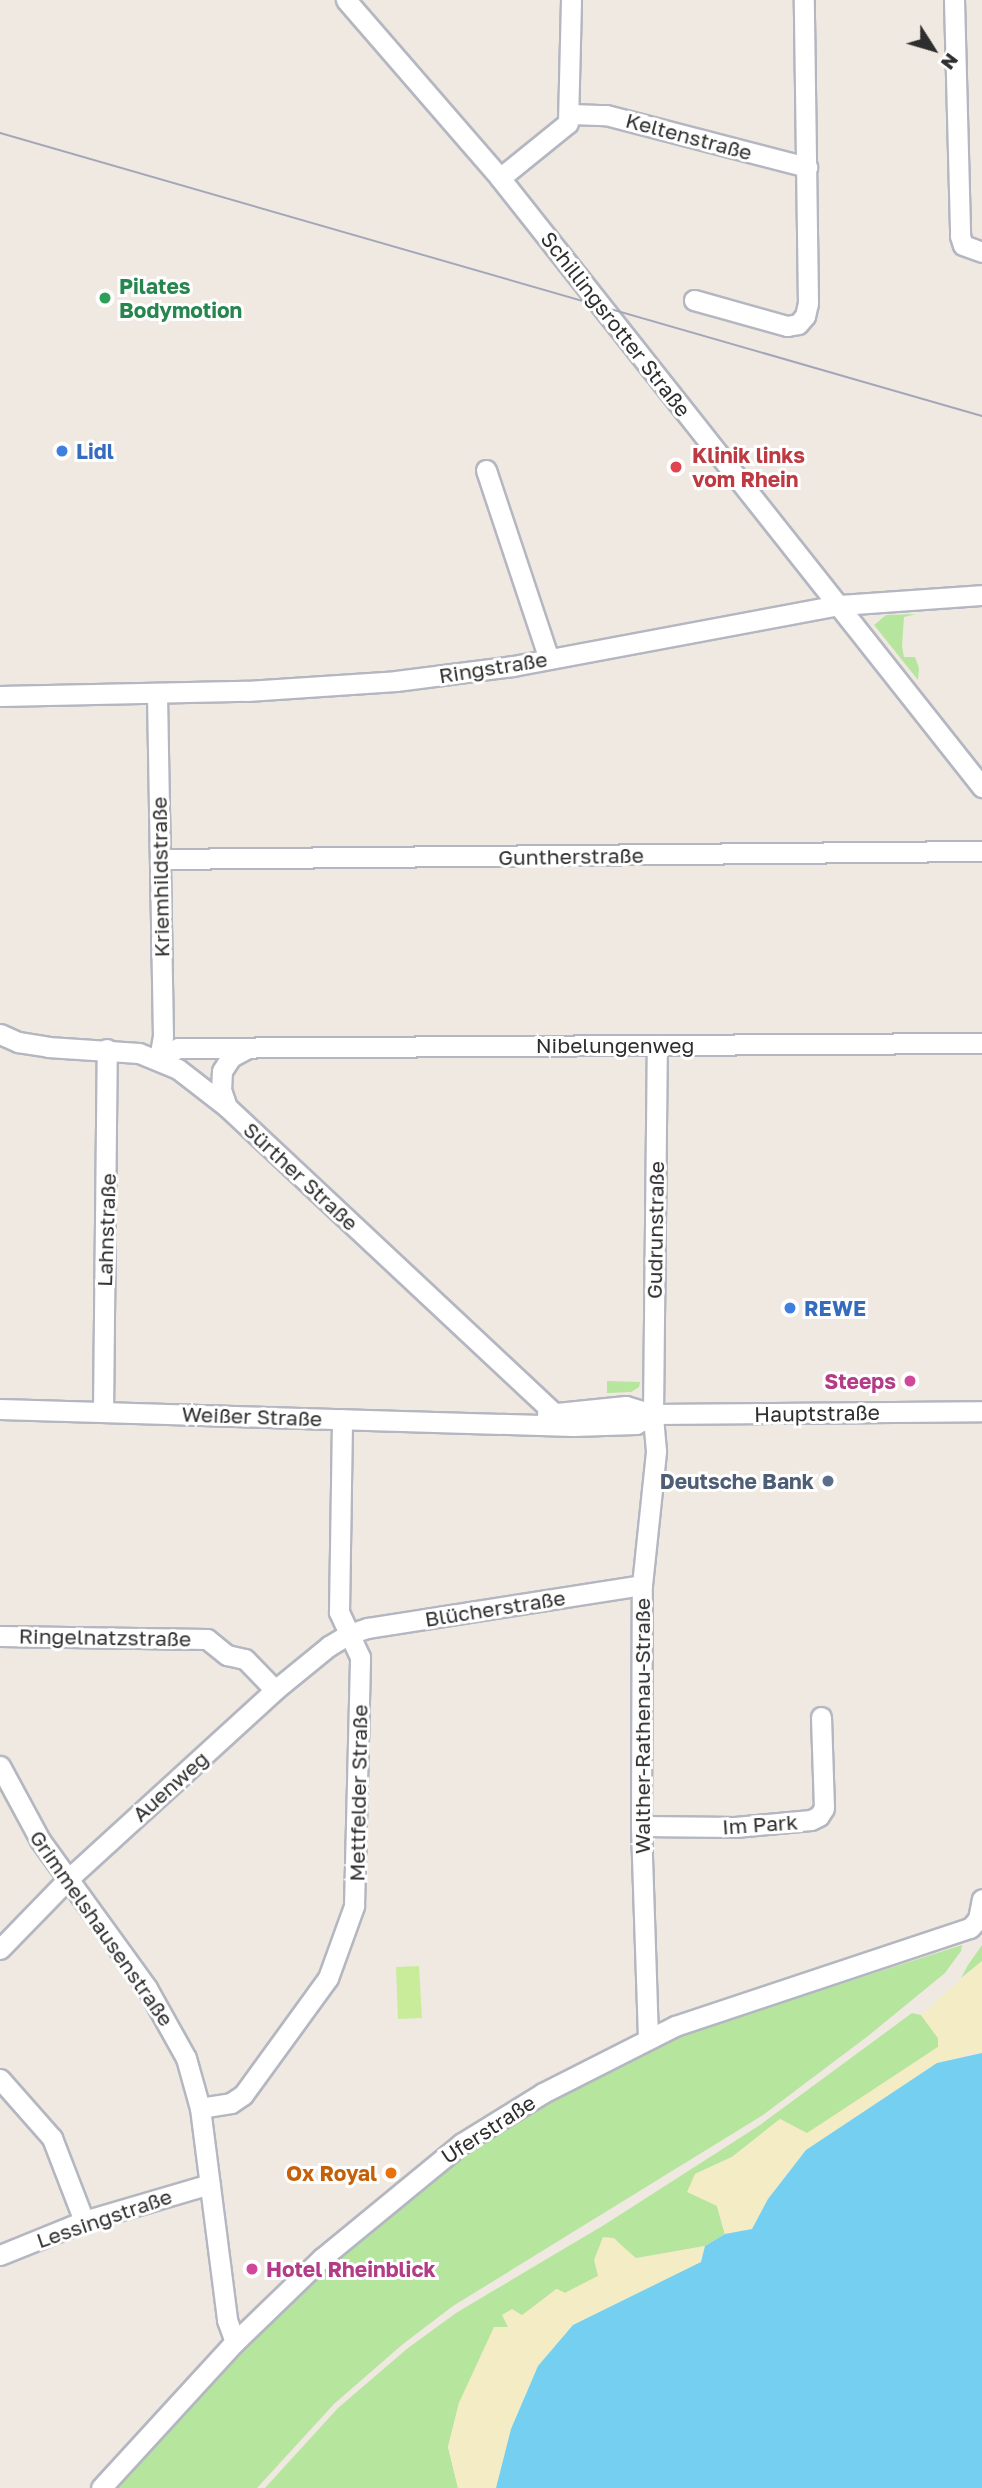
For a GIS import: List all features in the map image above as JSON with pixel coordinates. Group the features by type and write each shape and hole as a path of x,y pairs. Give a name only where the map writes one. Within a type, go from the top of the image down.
{"street":[{"name":"Schillingsrotter Straße","path":"346,0 500,178 982,787"},
{"path":"500,178 568,123 571,0"},
{"path":"694,300 787,326 798,324 805,316 808,303 804,0"},
{"path":"954,0 960,236 963,245 982,252"},
{"name":"Keltenstraße","path":"570,114 606,114 807,167"},
{"path":"486,470 549,659"},
{"name":"Ringstraße","path":"0,696 157,694 344,686 460,674 839,604 982,595"},
{"name":"Kriemhildstraße","path":"157,694 163,1037 159,1059"},
{"name":"Guntherstraße","path":"160,859 982,851"},
{"name":"Sürther Straße","path":"0,1034 18,1042 48,1047 139,1053 159,1059 199,1084 227,1107 554,1413"},
{"name":"Nibelungenweg","path":"159,1059 178,1048 982,1043"},
{"name":"Gudrunstraße","path":"653,1415 657,1046"},
{"path":"227,1107 221,1090 222,1071 231,1057 248,1048"},
{"name":"Lahnstraße","path":"103,1412 107,1049"},
{"path":"505,1423 523,1412 527,1404 528,1386"},
{"name":"Hauptstraße","path":"528,1386 570,1403 593,1408"},
{"name":"Hauptstraße","path":"554,1413 626,1406 653,1415 982,1411"},
{"name":"Weißer Straße","path":"0,1409 573,1426"},
{"path":"554,1413 573,1426"},
{"name":"Weißer Straße","path":"505,1423 554,1413"},
{"name":"Hauptstraße","path":"573,1426 636,1424 653,1415"},
{"name":"Walther-Rathenau-Straße","path":"648,2038 642,1826 642,1585 656,1451 653,1415"},
{"name":"Mettfelder Straße","path":"200,2108 231,2103 243,2095 328,1978 356,1896 360,1657 339,1612 342,1419"},
{"name":"Blücherstraße","path":"349,1634 368,1628 642,1585"},
{"name":"Auenweg","path":"0,1949 67,1880 275,1690 329,1646 349,1634"},
{"name":"Ringelnatzstraße","path":"0,1636 207,1639 227,1655 245,1659 275,1690"},
{"name":"Im Park","path":"642,1826 736,1827 811,1820 819,1816 824,1808 821,1717"},
{"name":"Grimmelshausenstraße","path":"0,1767 40,1840 67,1880 121,1949 171,2025 186,2058 200,2108 227,2320 235,2342"},
{"name":"Uferstraße","path":"101,2488 235,2342 321,2258 462,2143 543,2093 648,2038 974,1925 982,1899"},
{"path":"0,2079 52,2138 84,2221"},
{"name":"Lessingstraße","path":"0,2255 84,2221 210,2184"}],"green space":[{"path":"916,614 904,617 902,646 904,657 915,657 919,668 918,680 874,625 886,615"},
{"path":"607,1381 640,1382 639,1387 631,1392 607,1393"},
{"path":"962,1945 961,1951 945,1973 868,2036 763,2115 453,2306 403,2344 334,2404 257,2488 115,2488 262,2329 360,2239 467,2151 548,2099 681,2035"},
{"path":"982,1945 982,1961 961,1978 968,1965"},
{"path":"419,1966 422,2018 398,2019 396,1967"},
{"path":"912,2013 921,2015 938,2038 938,2047 807,2134 780,2119 732,2157 695,2174 717,2206 725,2234 705,2246 635,2259 614,2238 598,2276 565,2293 556,2289 508,2327 494,2328 459,2403 448,2447 458,2488 265,2488 338,2408 408,2348 456,2313 604,2225 760,2125"}],"sand":[{"path":"982,1961 982,2053 967,2054 785,2174 752,2229 509,2488 458,2488 448,2447 459,2403 494,2327 508,2327 502,2315 512,2309 522,2315 557,2289 565,2293 598,2276 594,2260 603,2237 613,2238 636,2258 705,2246 725,2235 717,2206 687,2192 695,2174 732,2157 780,2119 807,2133 938,2047 938,2038 921,2015"}],"water":[{"path":"982,2053 982,2488 496,2488 511,2429 538,2366 573,2325 701,2262 705,2246 725,2234 752,2229 768,2199 806,2150 937,2063"}],"tram line":[{"path":"0,133 982,416"}],"place":[{"name":"Pilates Bodymotion","path":"105,298"},
{"name":"Lidl","path":"62,451"},
{"name":"Klinik links vom Rhein","path":"676,467"},
{"name":"REWE","path":"790,1308"},
{"name":"Steeps","path":"910,1381"},
{"name":"Deutsche Bank","path":"828,1481"},
{"name":"Ox Royal","path":"391,2173"},
{"name":"Hotel Rheinblick","path":"252,2269"}]}
